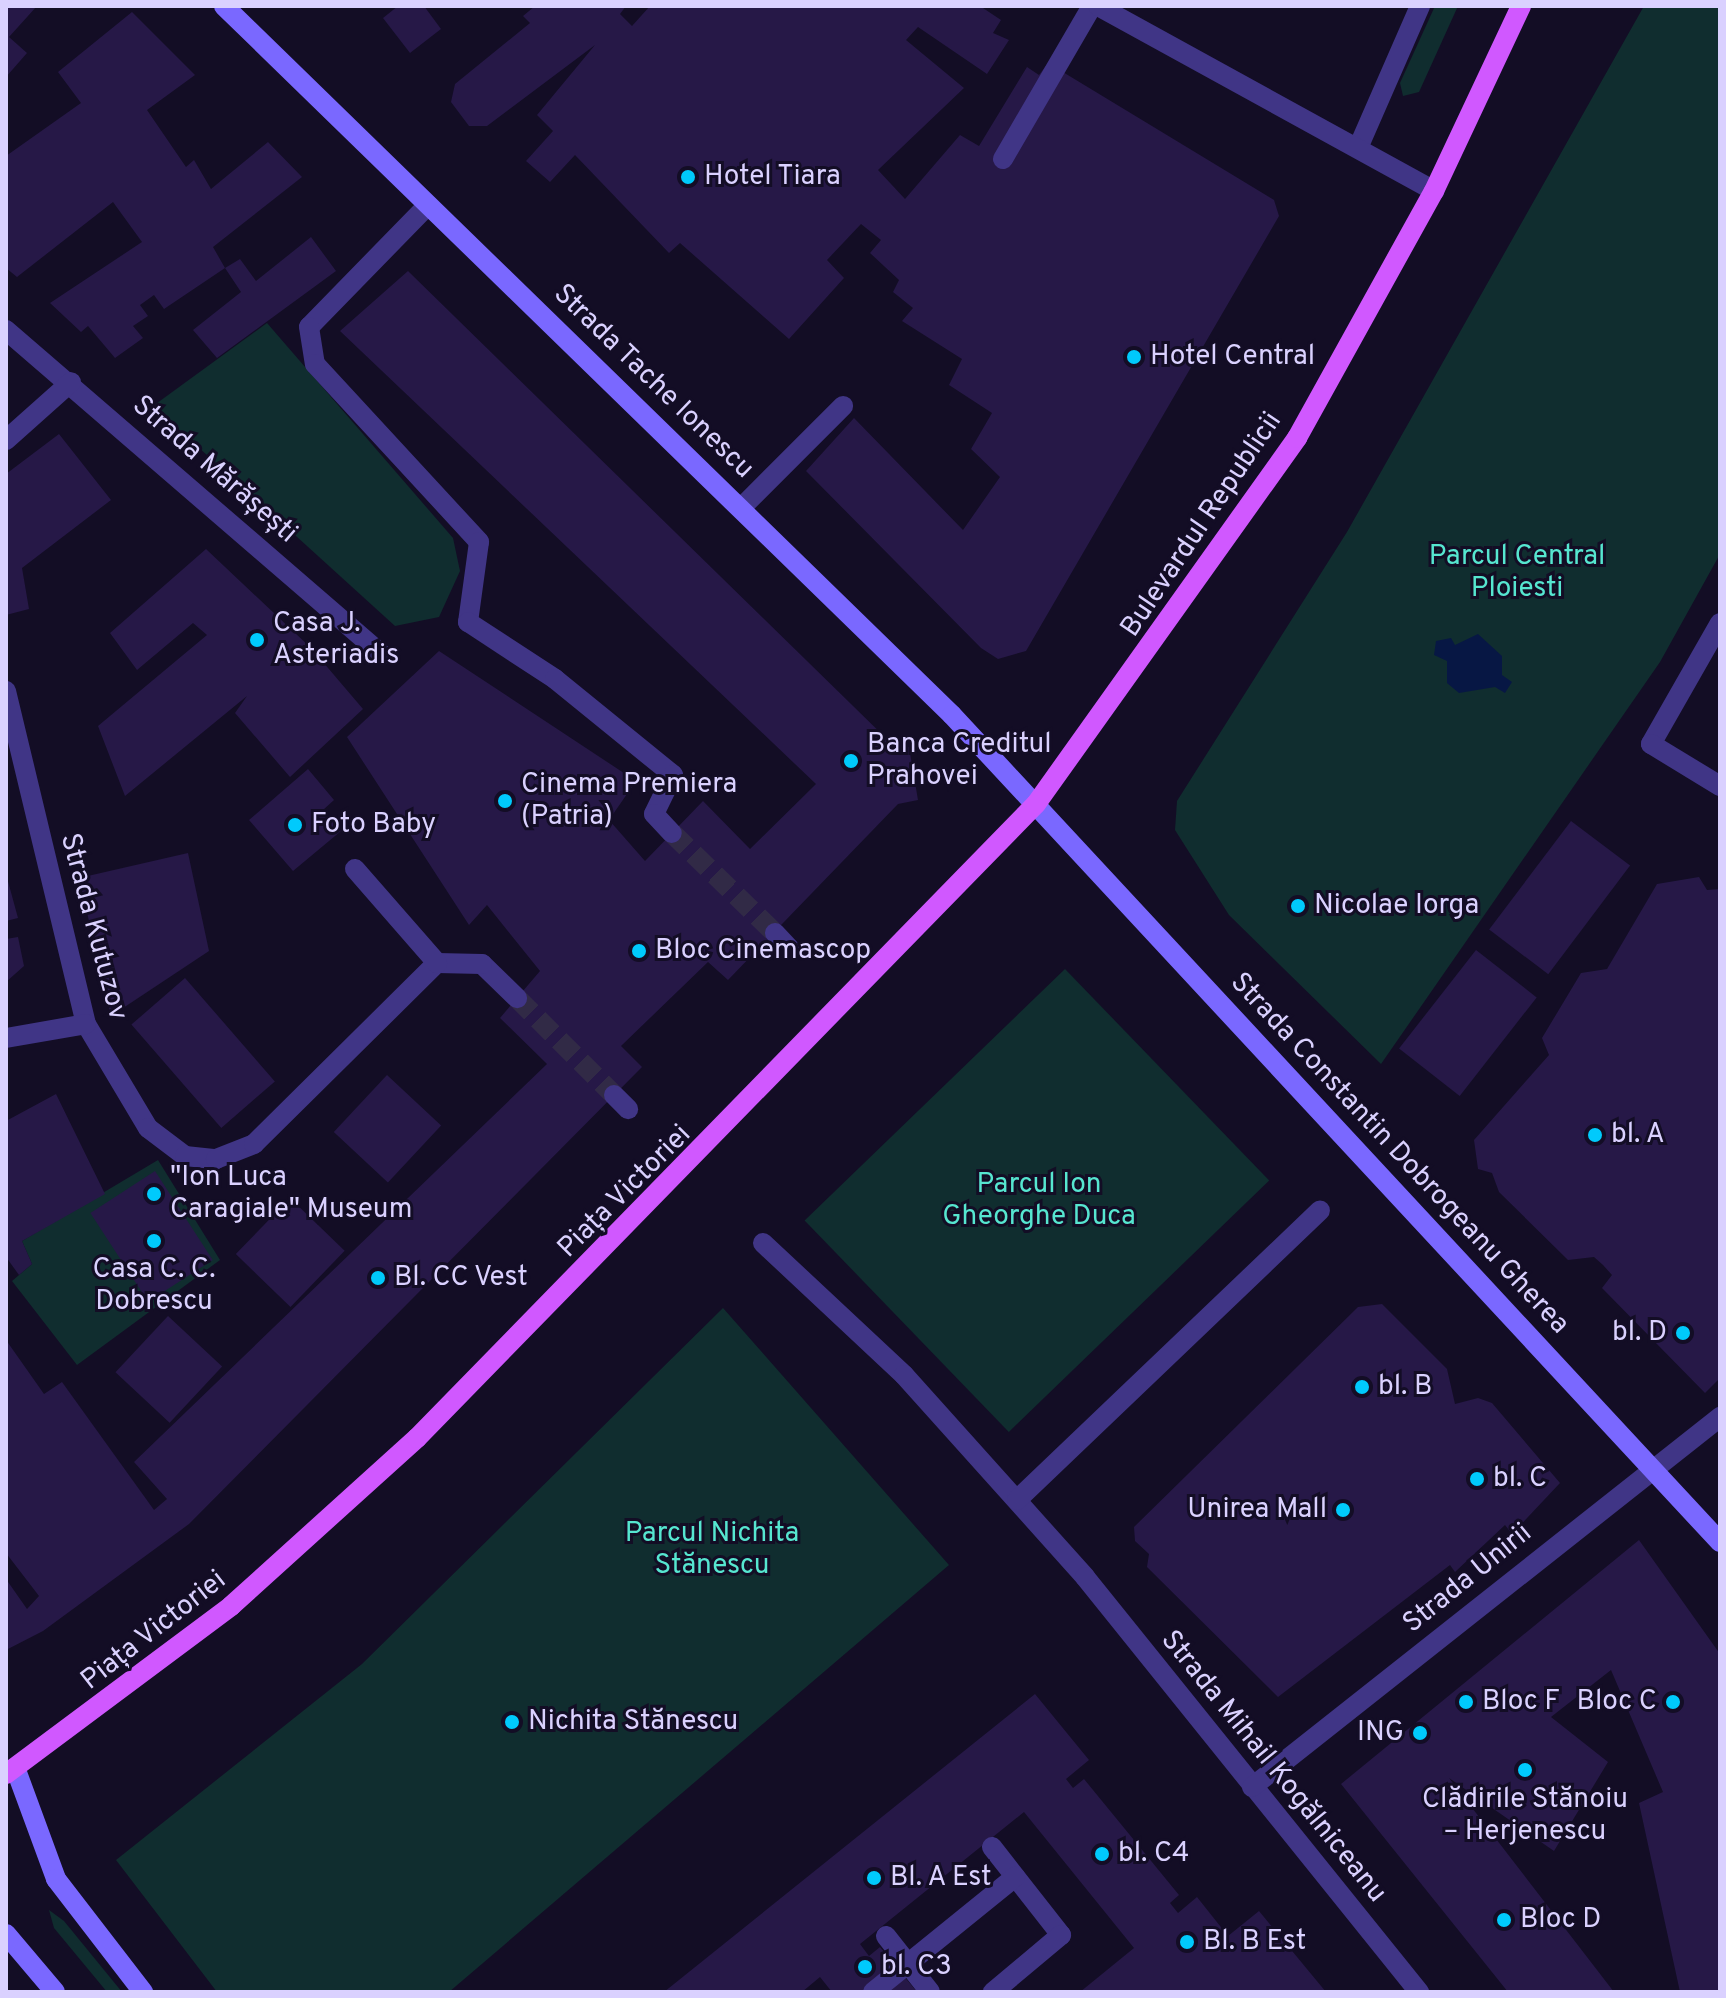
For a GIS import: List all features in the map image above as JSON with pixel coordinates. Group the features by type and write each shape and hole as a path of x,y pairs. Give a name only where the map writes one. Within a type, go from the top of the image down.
{"main road":[{"name":"Strada Tache Ionescu","path":"224,6 742,507 1036,804"},
{"name":"Bulevardul Republicii","path":"1036,804 1297,438 1434,191 1521,6"},
{"name":"Strada Constantin Dobrogeanu Gherea","path":"1036,804 1314,1110 1660,1471 1720,1542"},
{"name":"Piața Victoriei","path":"11,1772 231,1606 417,1438 1036,804"},
{"path":"11,1772 56,1879 143,1992"},
{"path":"6,1934 55,1992"}],"street":[{"path":"1003,159 1095,6 1434,191"},
{"path":"1358,148 1420,6"},
{"path":"428,205 309,327 315,364 479,542 468,622 555,679 673,775 654,814 672,833"},
{"name":"Strada Mărășești","path":"6,330 71,382 382,655"},
{"path":"6,440 71,382"},
{"path":"742,507 843,406"},
{"path":"1720,623 1651,744 1720,786"},
{"name":"Strada Kutuzov","path":"6,691 86,1024 148,1128 185,1156 216,1159 254,1144 437,963"},
{"path":"355,869 437,963 482,964 517,998"},
{"path":"6,1038 86,1024"},
{"path":"1017,1500 1320,1210"},
{"name":"Strada Mihail Kogălniceanu","path":"763,1243 904,1375 1085,1577 1419,1992"},
{"name":"Strada Unirii","path":"1252,1787 1583,1522 1660,1471 1720,1417"},
{"path":"992,1847 1061,1935 993,1992"},
{"path":"873,1992 1015,1877"},
{"path":"886,1936 930,1992"}],"green space":[{"path":"1435,6 1458,6 1419,92 1403,96 1400,83"},
{"name":"Parcul Central Ploiesti","path":"1644,6 1720,6 1720,554 1660,662 1381,1064 1229,915 1175,830 1177,801 1347,532"},
{"path":"267,323 453,538 460,571 439,617 395,626 153,406"},
{"name":"Parcul Ion Gheorghe Duca","path":"1065,969 1269,1180 1009,1432 805,1220"},
{"path":"158,1160 220,1260 77,1365 12,1281 32,1264 22,1241"},
{"name":"Parcul Nichita Stănescu","path":"723,1308 949,1565 449,1992 217,1992 116,1860 362,1664"},
{"path":"49,1910 64,1921 122,1992 107,1992 54,1928"}],"water":[{"path":"1478,634 1502,656 1502,675 1512,682 1505,693 1495,687 1459,693 1447,683 1447,661 1434,655 1436,641 1451,638 1455,645"}],"building":[{"path":"6,6 37,6 9,37 27,53 6,77"},
{"path":"398,6 424,6 441,29 410,53 383,18"},
{"path":"535,6 626,6 620,14 632,26 650,6 980,6 1001,20 993,33 1009,40 987,74 918,27 906,40 964,88 878,170 905,199 960,135 979,146 1027,67 1039,75 1048,63 1274,200 1279,216 1026,651 998,659 981,648 806,471 854,418 963,530 1000,477 971,449 992,413 949,385 962,359 902,321 913,308 893,292 899,280 870,253 881,240 861,224 827,260 844,278 789,339 680,243 669,253 575,155 550,182 526,161 553,131 537,115 595,45 487,126 469,126 451,102 455,84 530,23 523,16"},
{"path":"132,12 195,75 147,110 186,167 194,160 211,189 268,142 302,177 213,247 225,268 164,309 154,295 140,305 148,316 133,326 143,338 115,358 88,326 81,332 50,303 142,242 113,202 17,277 6,268 6,156 81,103 58,72"},
{"path":"311,237 336,271 217,358 193,330 241,292 225,268 240,259 256,281"},
{"path":"408,271 895,747 909,747 918,800 898,804 728,980 708,962 621,1046 642,1067 189,1524 43,1631 6,1650 6,1579 27,1609 39,1596 6,1553 6,1340 44,1394 62,1382 154,1510 167,1499 134,1462 547,1064 500,1018 540,971 487,905 469,925 347,737 439,651 636,781 609,820 645,861 703,801 750,849 816,784 340,331"},
{"path":"59,434 111,500 22,568 29,609 6,615 6,474"},
{"path":"206,549 311,648 363,709 290,777 235,713 247,696 125,796 98,726 207,635 193,623 137,670 110,633"},
{"name":"Foto Baby","path":"308,769 334,800 323,810 341,831 293,871 249,820"},
{"path":"1571,821 1630,866 1548,974 1489,930"},
{"path":"188,853 209,951 111,1016 79,878"},
{"path":"6,874 18,918 6,921"},
{"path":"1699,877 1707,890 1720,889 1720,1378 1705,1393 1602,1288 1612,1275 1603,1265 1594,1257 1568,1260 1499,1192 1492,1173 1478,1169 1474,1140 1549,1055 1542,1038 1581,973 1607,969 1657,884"},
{"path":"18,937 24,966 6,982 6,939"},
{"path":"1476,950 1537,997 1460,1096 1399,1049"},
{"path":"185,978 275,1081 221,1128 131,1025"},
{"path":"387,1075 441,1125 388,1183 334,1132"},
{"path":"56,1094 105,1194 22,1241 32,1264 19,1275 6,1257 6,1121"},
{"name":"Casa C. C. Dobrescu","path":"155,1171 213,1260 148,1302 90,1213"},
{"path":"290,1198 345,1251 290,1307 236,1254"},
{"name":"Unirea Mall","path":"1382,1304 1447,1369 1455,1404 1478,1398 1492,1403 1560,1483 1512,1534 1505,1525 1455,1572 1450,1565 1278,1697 1147,1567 1149,1554 1135,1541 1134,1527 1358,1307"},
{"path":"168,1316 222,1366 170,1423 115,1372"},
{"path":"1639,1540 1720,1654 1720,1992 1680,1992 1639,1803 1663,1792 1611,1670 1551,1717 1608,1762 1554,1851 1449,1778 1614,1992 1508,1992 1341,1784"},
{"path":"1035,1694 1089,1760 1066,1779 1073,1788 1084,1779 1179,1895 1170,1903 1178,1913 1197,1897 1228,1936 1259,1911 1326,1992 1080,1992 1134,1948 1024,1812 860,1944 869,1956 880,1947 917,1992 832,1992 820,1977 802,1992 664,1992"}],"tunnel":[{"path":"672,833 775,933"},
{"path":"517,998 614,1095"}],"place":[{"name":"Hotel Tiara","path":"688,177"},
{"name":"Hotel Central","path":"1134,357"},
{"name":"Casa J. Asteriadis","path":"257,640"},
{"name":"Banca Creditul Prahovei","path":"851,761"},
{"name":"Cinema Premiera (Patria)","path":"505,801"},
{"name":"Foto Baby","path":"295,825"},
{"name":"Nicolae Iorga","path":"1298,906"},
{"name":"Bloc Cinemascop","path":"639,951"},
{"name":"bl. A","path":"1595,1135"},
{"name":"\"Ion Luca Caragiale\" Museum","path":"154,1194"},
{"name":"Casa C. C. Dobrescu","path":"154,1241"},
{"name":"Bl. CC Vest","path":"378,1278"},
{"name":"bl. D","path":"1683,1333"},
{"name":"bl. B","path":"1362,1387"},
{"name":"bl. C","path":"1477,1479"},
{"name":"Unirea Mall","path":"1343,1510"},
{"name":"Bloc F","path":"1466,1702"},
{"name":"Bloc C","path":"1673,1702"},
{"name":"Nichita Stănescu","path":"512,1722"},
{"name":"ING","path":"1420,1733"},
{"name":"Clădirile Stănoiu – Herjenescu","path":"1525,1770"},
{"name":"bl. C4","path":"1102,1854"},
{"name":"Bl. A Est","path":"874,1878"},
{"name":"Bloc D","path":"1504,1920"},
{"name":"Bl. B Est","path":"1187,1942"},
{"name":"bl. C3","path":"865,1967"}]}
